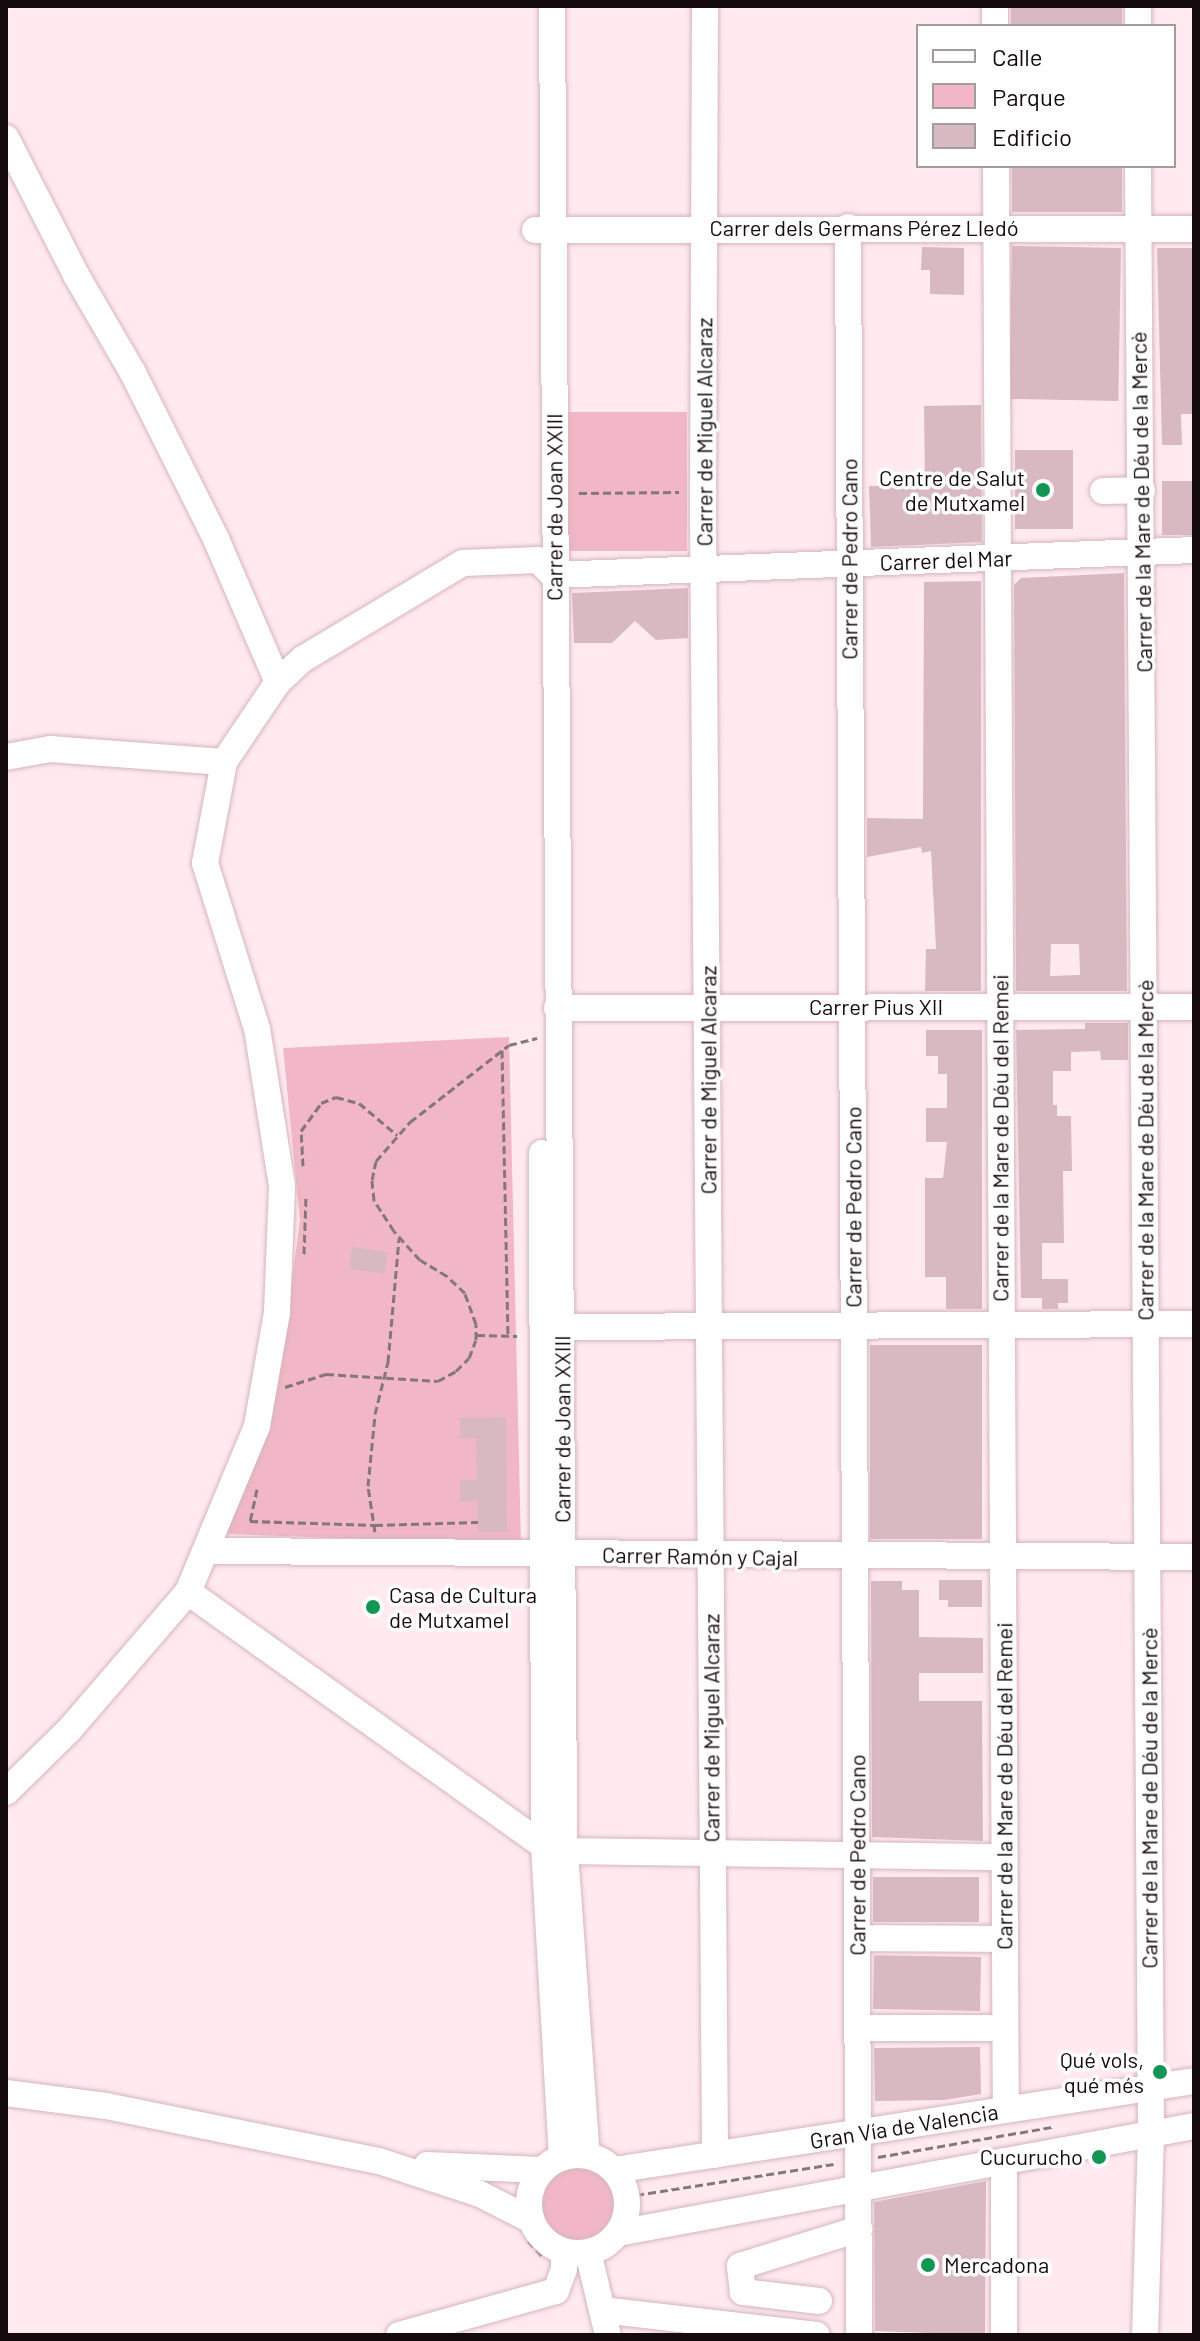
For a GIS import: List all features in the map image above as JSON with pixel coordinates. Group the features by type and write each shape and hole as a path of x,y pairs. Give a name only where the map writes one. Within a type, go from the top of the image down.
{"street":[{"name":"Carrer de Joan XXIII","path":"535,6 553,493 545,568"},
{"name":"Carrer de Joan XXIII","path":"552,6 544,230 545,568 554,613 562,1327 552,1554"},
{"name":"Carrer de Miguel Alcaraz","path":"705,6 703,492 715,2155"},
{"path":"6,138 76,275 133,373 203,512 278,682"},
{"name":"Carrer de la Mare de Déu del Remei","path":"996,168 1006,2110"},
{"name":"Carrer de la Mare de Déu de la Mercè","path":"1138,168 1151,2088 1145,2335"},
{"name":"Carrer dels Germans Pérez Lledó","path":"544,230 848,227 1194,229"},
{"name":"Carrer de Pedro Cano","path":"848,227 859,2335"},
{"path":"1103,491 1142,490"},
{"name":"Carrer del Mar","path":"224,762 278,682 303,659 463,563 545,568 705,569 1194,550"},
{"path":"6,757 50,749 224,762 205,863 257,1029 282,1186 277,1312 257,1426 207,1551 188,1592 70,1729 6,1792"},
{"name":"Carrer Pius XII","path":"557,1008 1194,1007"},
{"name":"Carrer de Joan XXIII","path":"557,1008 541,1052 564,2161"},
{"path":"562,1327 1194,1324"},
{"name":"Carrer Ramón y Cajal","path":"207,1551 1194,1557"},
{"path":"188,1592 558,1845 712,1852 1004,1857"},
{"path":"857,1938 1005,1939"},
{"path":"858,2028 1004,2028"},
{"name":"Gran Vía de Valencia","path":"614,2170 1194,2081"},
{"path":"6,2093 106,2106 379,2161 480,2194 572,2258 605,2322 817,2335"},
{"path":"618,2233 1194,2126"},
{"path":"379,2161 564,2161 614,2170 626,2190 627,2212 618,2233 605,2246 572,2258 556,2291 399,2335"},
{"path":"528,2229 530,2194 564,2161"},
{"path":"1004,2161 1004,2335"},
{"path":"819,2301 743,2292 740,2266 859,2229"}],"path":[{"path":"553,493 703,492"},
{"path":"285,1377 281,1388 326,1374 438,1381 456,1371 469,1358 476,1335 465,1293 447,1276 420,1260 374,1200 372,1180 376,1161 397,1135 502,1050 547,1036"},
{"path":"502,1050 508,1336"},
{"path":"304,1177 301,1131 321,1103 336,1097 359,1103 397,1135"},
{"path":"303,1257 305,1189"},
{"path":"375,1525 368,1486 375,1414 385,1379 400,1237"},
{"path":"476,1335 517,1336"},
{"path":"259,1479 250,1521 375,1525 478,1522"},
{"path":"879,2157 1052,2127"},
{"path":"636,2195 838,2164"},
{"path":"528,2229 539,2255 572,2258"}],"green space":[{"path":"566,412 687,412 687,551 566,551"},
{"path":"509,1037 521,1545 227,1534 261,1439 282,1351 300,1221 283,1048"},
{"path":"578,2166 593,2169 610,2183 617,2205 614,2220 600,2237 578,2244 563,2241 546,2227 539,2205 542,2190 556,2173"}],"building":[{"path":"1011,6 1122,6 1122,24 1011,24"},
{"path":"1012,168 1122,168 1122,212 1012,212"},
{"path":"1012,246 1121,248 1118,401 1009,399"},
{"path":"922,247 964,248 964,295 930,294 930,270 921,270"},
{"path":"1157,248 1194,248 1194,414 1181,414 1182,445 1162,445"},
{"path":"981,405 982,542 871,547 869,486 925,486 924,406"},
{"name":"Centre de Salut de Mutxamel","path":"1015,450 1073,450 1073,529 1015,529"},
{"path":"1162,481 1194,481 1194,535 1162,535"},
{"path":"1124,573 1127,991 1016,991 1014,585 1021,578","holes":["1051,944 1079,944 1080,975 1050,976"]},
{"path":"981,581 981,991 925,991 926,949 936,949 931,851 922,853 921,847 867,857 867,818 923,819 924,582"},
{"path":"688,588 688,638 656,640 635,621 612,643 574,643 572,593"},
{"path":"1085,1023 1128,1023 1128,1060 1101,1060 1100,1051 1071,1052 1071,1071 1053,1071 1053,1105 1057,1105 1057,1116 1071,1116 1072,1171 1063,1171 1064,1243 1042,1243 1042,1279 1068,1279 1068,1303 1058,1303 1058,1309 1042,1309 1042,1298 1021,1298 1016,1030 1085,1029"},
{"path":"926,1030 982,1030 982,1309 946,1309 946,1277 925,1277 925,1178 943,1178 947,1142 926,1142 926,1108 947,1108 947,1074 938,1074 938,1056 926,1056"},
{"path":"352,1247 388,1252 385,1274 349,1269"},
{"path":"870,1345 982,1345 982,1539 870,1539"},
{"path":"506,1417 507,1532 478,1532 478,1501 460,1501 460,1480 477,1480 476,1438 460,1439 460,1418"},
{"path":"939,1580 982,1580 982,1607 948,1607 948,1600 939,1600"},
{"path":"871,1581 902,1581 902,1590 919,1590 919,1637 983,1638 983,1673 919,1673 919,1701 982,1701 983,1841 872,1837"},
{"path":"873,1877 979,1877 979,1922 873,1922"},
{"path":"874,1955 981,1957 980,2011 873,2009"},
{"path":"980,2047 981,2094 944,2100 875,2101 874,2048"},
{"name":"Mercadona","path":"986,2181 985,2335 875,2331 874,2202"}],"place":[{"name":"Centre de Salut de Mutxamel","path":"1043,490"},
{"name":"Casa de Cultura de Mutxamel","path":"373,1607"},
{"name":"Qué vols, qué més","path":"1160,2072"},
{"name":"Cucurucho","path":"1099,2157"},
{"name":"Mercadona","path":"928,2265"}]}
